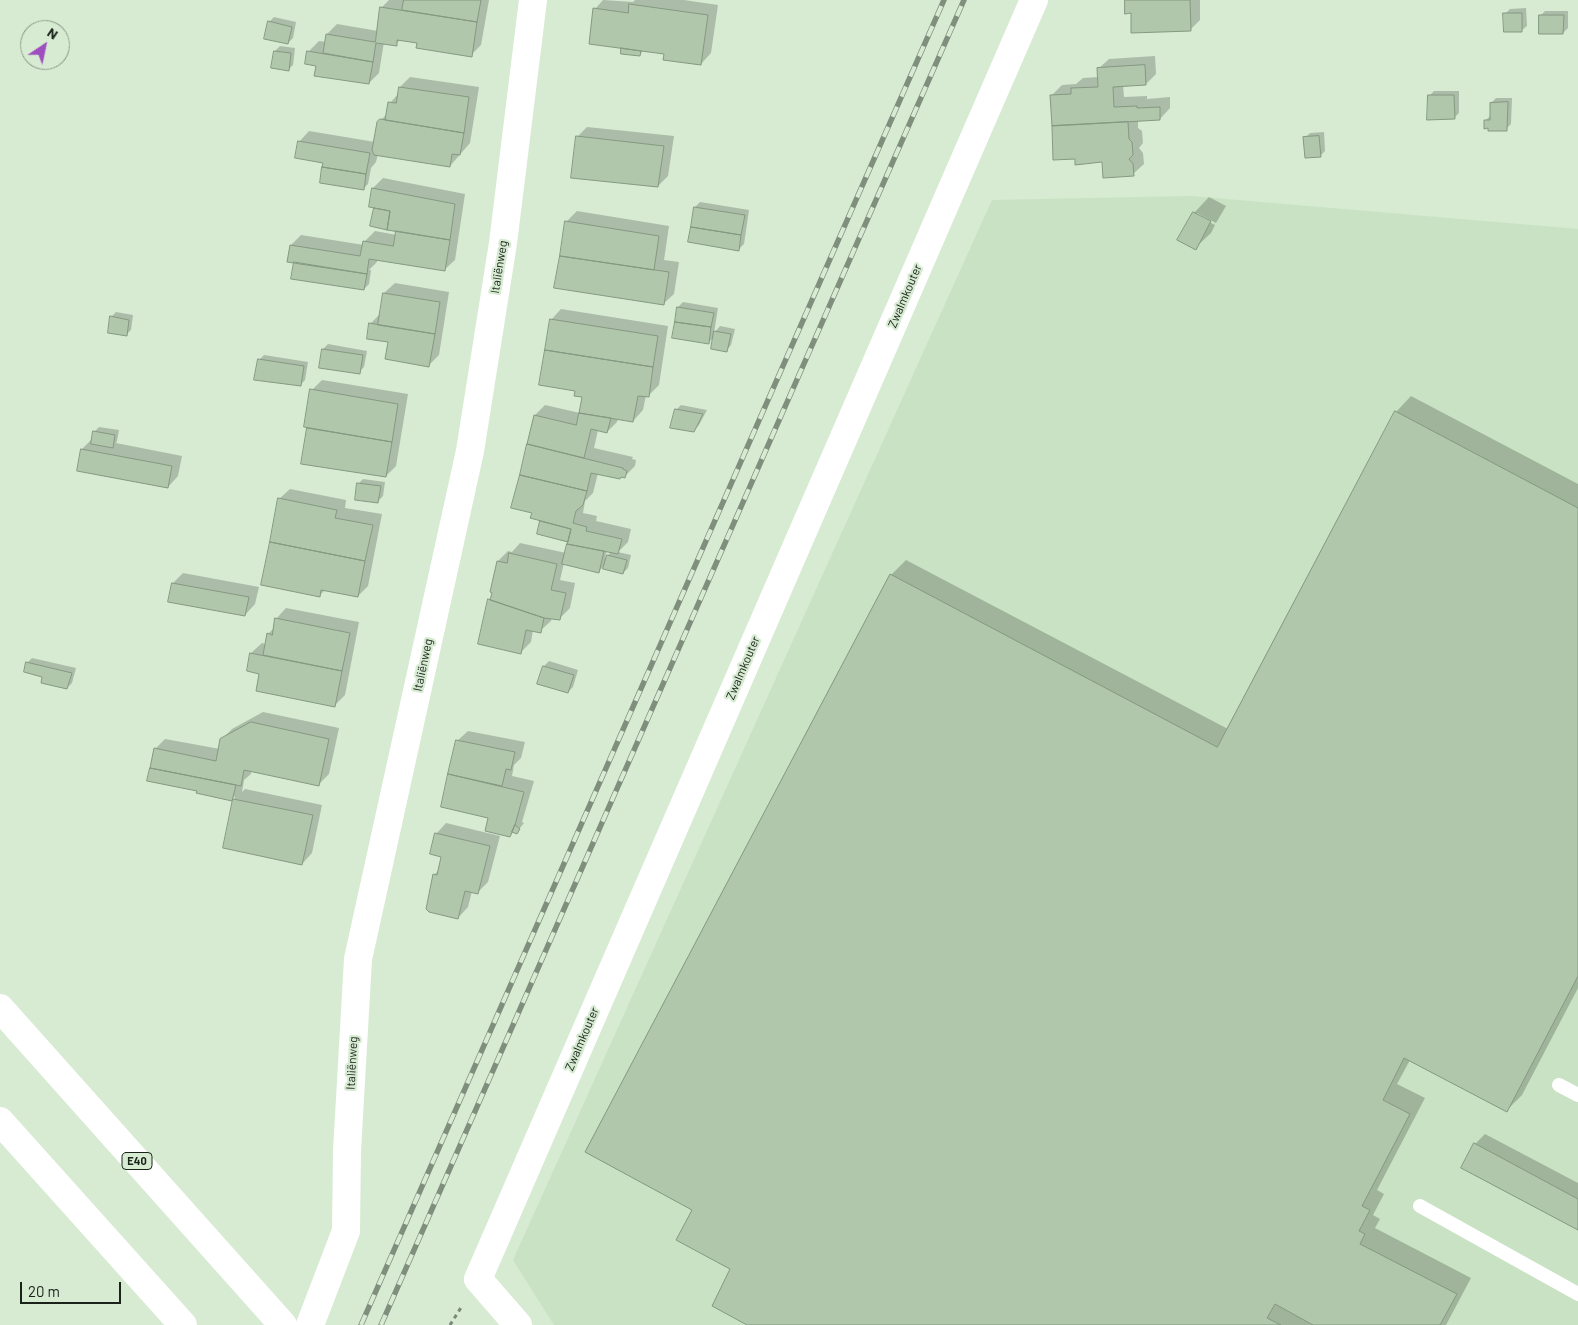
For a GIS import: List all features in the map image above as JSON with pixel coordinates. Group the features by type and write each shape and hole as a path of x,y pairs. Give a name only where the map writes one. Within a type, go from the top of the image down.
{"main road":[{"name":"Italiënweg","path":"310,1325 346,1231 347,1150 358,959 470,451 503,244 533,0"},
{"name":"Zwalmkouter","path":"518,1325 478,1280 1034,0"},
{"name":"E40","path":"0,1008 279,1320"},
{"path":"0,1121 183,1325"}],"lane":[{"path":"1560,1085 1578,1095"},
{"path":"1420,1206 1578,1294"}],"shaded area":[{"path":"1191,196 1578,229 1578,1325 554,1325 513,1260 992,200"}],"building":[{"path":"404,0 481,0 477,22 402,10"},
{"path":"1125,0 1190,0 1191,31 1131,33 1131,13 1125,14"},
{"path":"629,4 708,15 701,65 663,60 664,54 589,44 593,8 628,13"},
{"path":"380,7 477,22 472,57 416,48 417,43 397,40 397,46 376,43 373,62 323,53 326,34 375,42"},
{"path":"1503,13 1522,13 1522,32 1504,32"},
{"path":"1539,15 1564,15 1563,34 1539,34"},
{"path":"268,21 292,27 288,44 264,39"},
{"path":"621,48 641,51 640,56 621,54"},
{"path":"274,51 291,53 289,71 271,68"},
{"path":"307,51 373,62 369,84 314,76 316,66 305,64"},
{"path":"1145,65 1146,85 1113,87 1114,107 1160,107 1160,120 1052,126 1050,95 1071,94 1071,88 1098,87 1097,68"},
{"path":"399,87 469,97 464,133 385,120 388,102 396,103"},
{"path":"1428,95 1454,95 1455,119 1427,120"},
{"path":"1508,102 1507,131 1488,131 1488,128 1484,129 1484,120 1490,120 1490,103"},
{"path":"380,119 464,133 460,155 452,154 450,167 374,155 372,150 377,122"},
{"path":"1128,122 1129,139 1132,142 1133,155 1129,159 1133,164 1134,176 1103,178 1102,162 1075,165 1075,159 1053,160 1052,126"},
{"path":"576,136 664,146 658,187 571,178"},
{"path":"1319,136 1321,157 1305,158 1303,137"},
{"path":"298,141 370,153 366,174 322,167 323,163 295,158"},
{"path":"322,167 366,174 364,190 320,183"},
{"path":"372,188 455,204 450,240 387,230 390,211 369,207"},
{"path":"694,207 745,215 741,235 691,227"},
{"path":"374,208 390,211 387,230 370,226"},
{"path":"1193,212 1211,221 1196,250 1177,240"},
{"path":"565,221 659,236 654,270 560,256"},
{"path":"691,227 741,235 739,251 688,242"},
{"path":"396,231 450,240 445,271 369,259 367,274 287,262 290,245 360,256 363,241 393,246"},
{"path":"560,256 669,272 664,305 554,288"},
{"path":"294,262 367,274 364,290 291,279"},
{"path":"383,293 440,302 435,334 378,325"},
{"path":"677,307 714,313 711,327 675,322"},
{"path":"110,316 129,320 127,336 108,333"},
{"path":"550,319 658,336 653,367 545,350"},
{"path":"675,322 711,327 709,344 672,338"},
{"path":"369,323 435,334 429,367 385,359 388,342 367,339"},
{"path":"714,331 731,334 727,352 711,349"},
{"path":"322,349 363,355 360,374 319,368"},
{"path":"545,350 653,367 649,397 638,396 633,422 579,413 582,397 574,396 575,391 539,385"},
{"path":"258,359 304,366 301,386 254,380"},
{"path":"310,389 398,404 392,442 304,427"},
{"path":"675,409 703,414 694,432 670,428"},
{"path":"1395,411 1578,508 1578,976 1507,1112 1404,1058 1383,1100 1410,1114 1362,1206 1370,1210 1359,1231 1365,1234 1360,1244 1457,1294 1440,1325 1313,1325 1275,1304 1267,1318 1281,1325 747,1325 712,1306 730,1269 676,1240 692,1210 585,1152 890,574 1217,747"},
{"path":"579,413 611,418 607,433 591,429 584,458 527,444 534,415 576,425"},
{"path":"307,428 392,442 386,477 301,464"},
{"path":"93,431 115,435 113,448 91,444"},
{"path":"527,444 623,468 627,471 625,478 621,477 620,479 591,473 587,491 520,475"},
{"path":"81,449 172,466 168,488 77,471"},
{"path":"520,475 587,491 583,505 576,511 573,523 587,527 586,531 622,539 618,554 567,544 571,529 530,518 532,513 511,508"},
{"path":"357,483 381,486 378,503 355,500"},
{"path":"278,498 337,510 335,518 373,525 365,561 270,542"},
{"path":"540,521 571,529 568,542 537,534"},
{"path":"270,542 365,561 358,597 321,590 320,597 261,585"},
{"path":"567,544 604,551 599,573 562,564"},
{"path":"509,553 557,564 551,590 566,593 560,620 544,618 490,600 497,561 507,563"},
{"path":"607,555 627,560 623,574 603,569"},
{"path":"172,583 249,597 245,616 168,602"},
{"path":"488,599 544,618 541,633 526,630 521,654 478,644"},
{"path":"275,618 350,633 342,671 263,655 267,633 272,635"},
{"path":"250,653 342,671 335,707 256,691 259,674 247,671"},
{"path":"26,662 72,673 67,689 41,683 42,677 24,672"},
{"path":"543,666 574,675 568,693 537,684"},
{"path":"251,722 329,739 319,786 244,770 241,786 150,768 154,748 216,761 220,739"},
{"path":"456,740 515,752 511,770 506,769 502,786 448,774"},
{"path":"150,768 236,785 232,801 196,793 197,791 147,781"},
{"path":"448,774 524,792 510,837 485,831 488,818 441,807"},
{"path":"233,799 313,815 302,865 223,848"},
{"path":"515,825 520,829 517,834 512,832"},
{"path":"435,833 490,846 478,894 465,891 458,919 429,912 426,909 433,874 437,875 441,857 430,854"},
{"path":"1474,1143 1578,1199 1578,1230 1461,1168"}],"railway":[{"path":"361,1325 944,0"},
{"path":"381,1325 964,0"}]}
